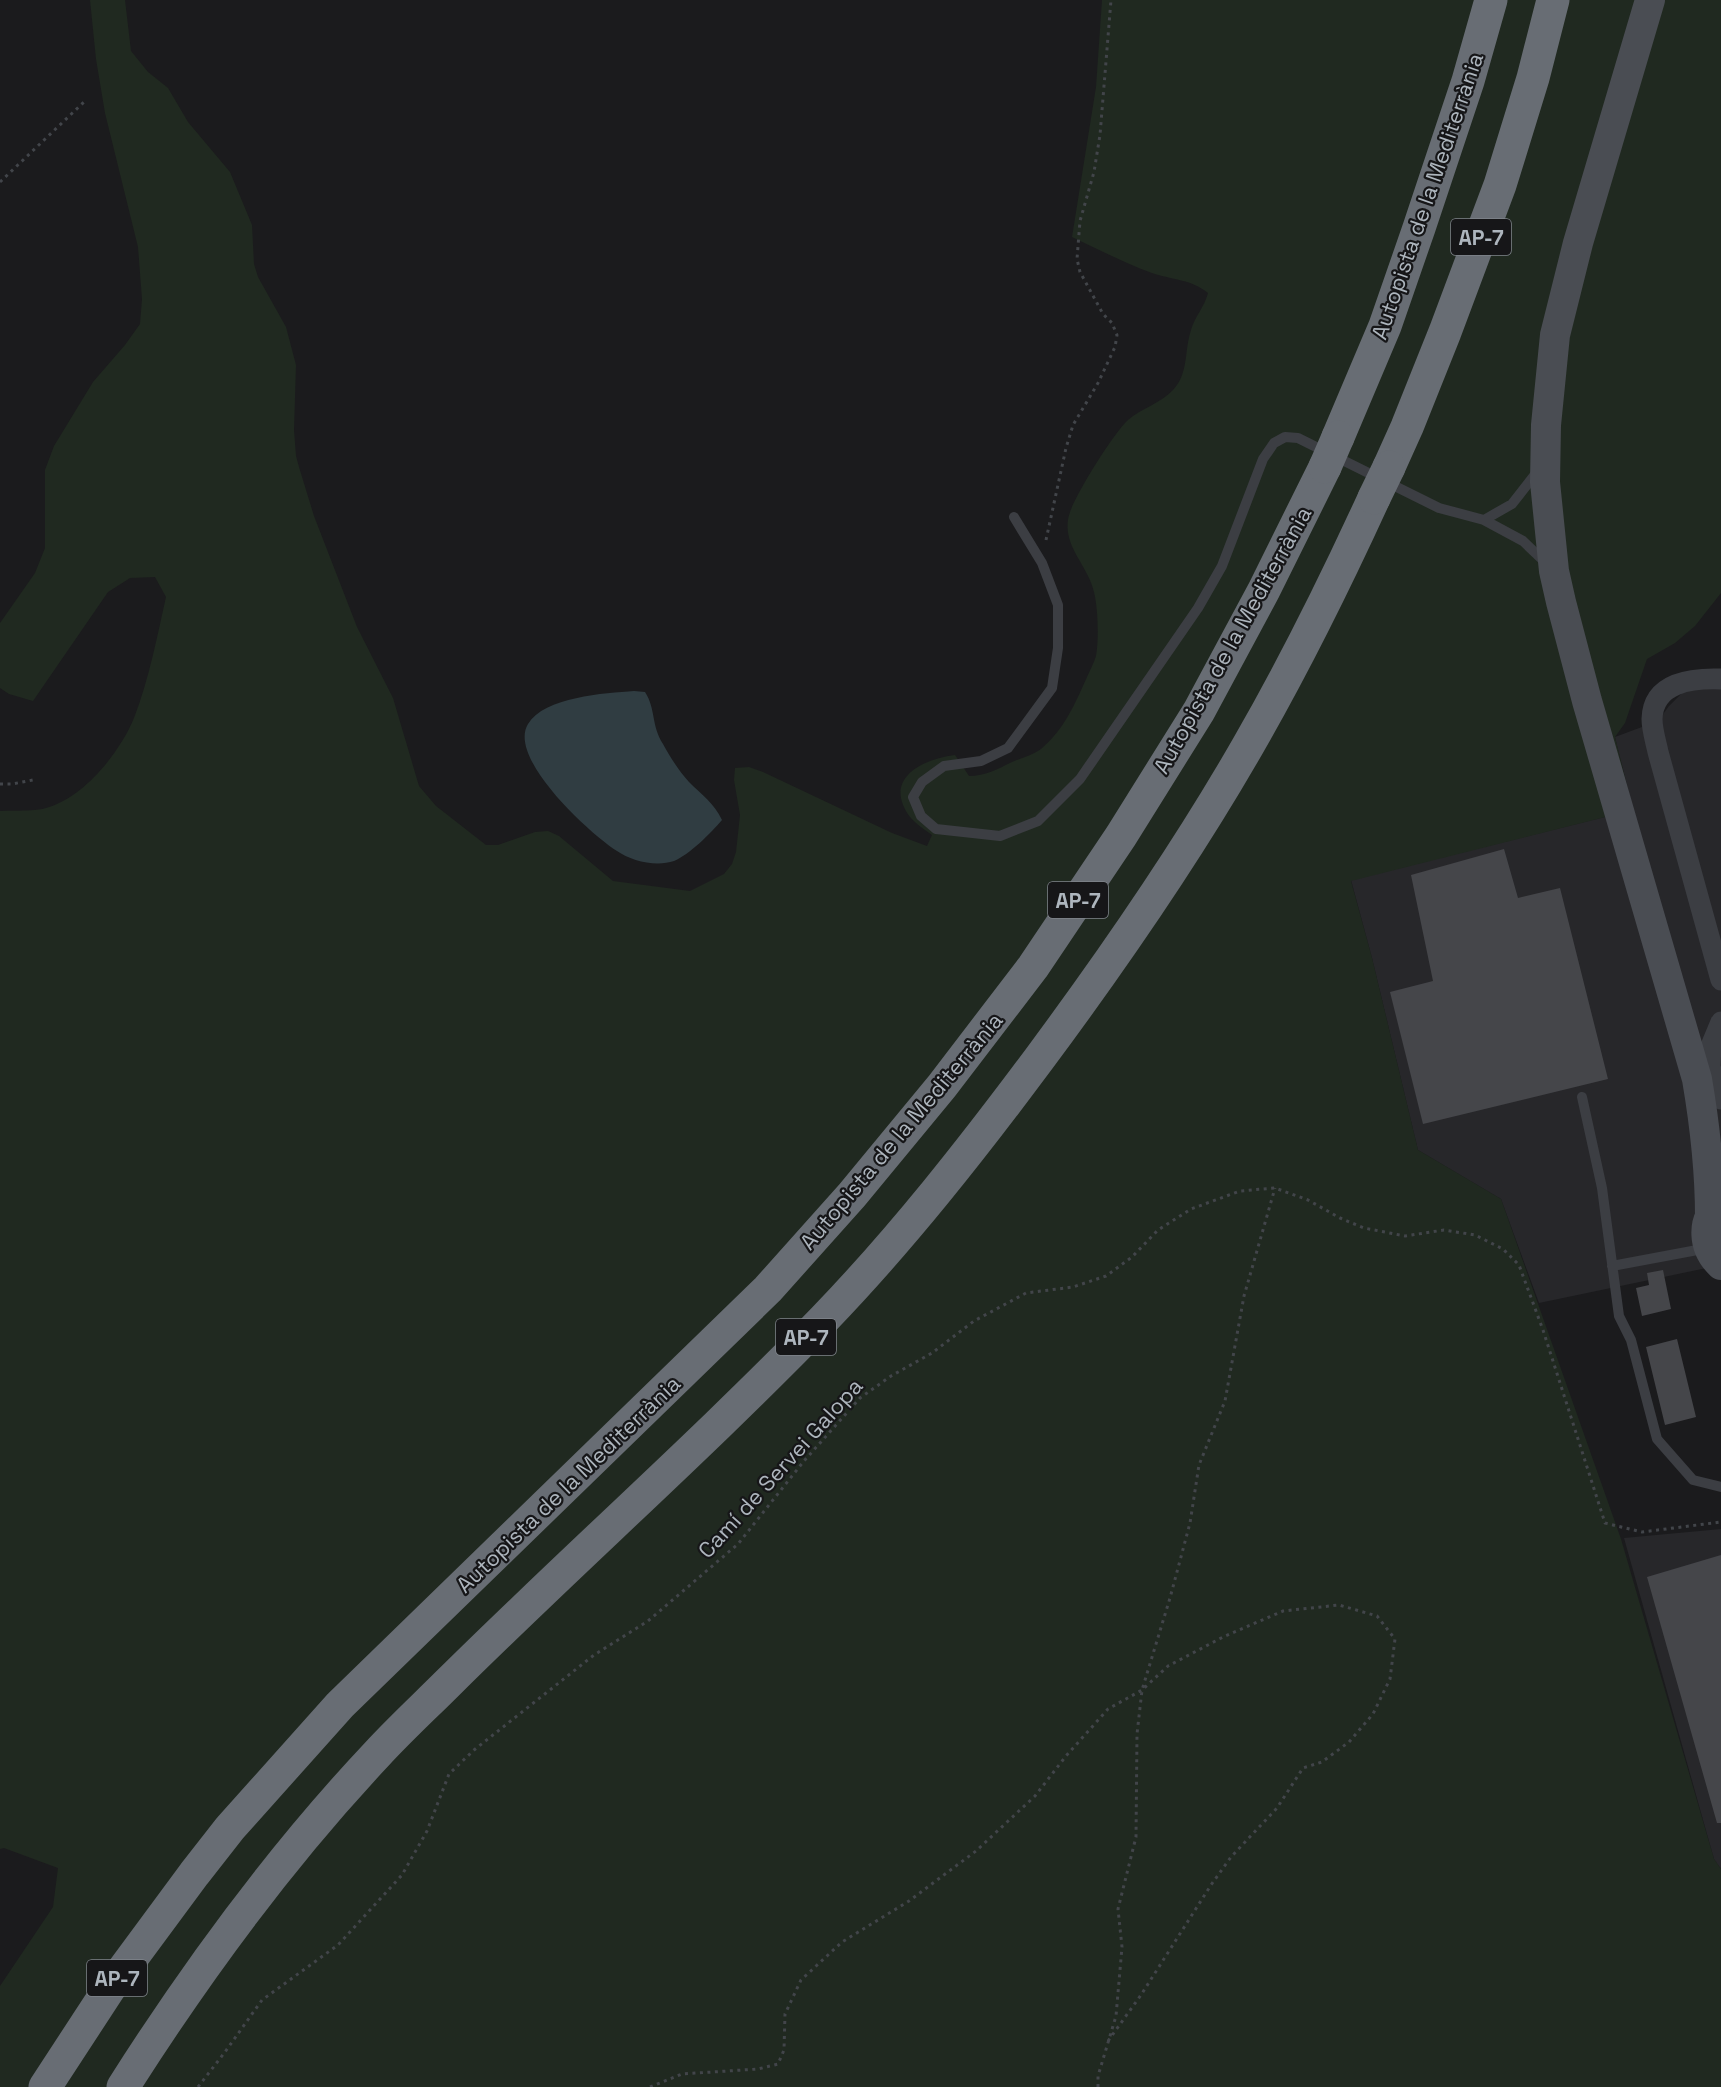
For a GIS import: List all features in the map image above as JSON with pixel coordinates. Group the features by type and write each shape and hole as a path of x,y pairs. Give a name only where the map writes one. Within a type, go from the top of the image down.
{"highway":[{"name":"Autopista de la Mediterrània","path":"45,2087 109,1989 230,1828 340,1705 768,1289 852,1195 942,1086 1034,967 1121,836 1198,711 1264,590 1325,467 1385,326 1468,81 1491,0"},
{"name":"AP-7","path":"123,2087 174,2007 292,1850 378,1753 526,1606 732,1411 827,1316 907,1228 996,1116 1106,968 1181,854 1249,744 1315,621 1389,466 1445,332 1500,185 1533,78 1553,0"}],"main road":[{"path":"1650,0 1578,243 1559,316 1550,381 1545,460 1554,571 1587,701 1697,1079 1715,1211 1706,1228 1715,1256"},
{"path":"1697,1079 1721,1125"}],"street":[{"path":"1721,679 1695,678 1673,684 1656,700 1652,719 1658,752 1721,980"},
{"path":"1721,1022 1711,1046 1710,1067 1721,1100"}],"lane":[{"path":"1014,517 1042,563 1058,605 1058,648 1052,688 1008,748 981,760 944,766 921,782 913,797 921,816 936,829 1000,836 1038,821 1080,779 1198,608 1222,566 1263,459 1274,443 1285,437 1298,438 1439,508 1485,520 1523,541 1554,571"},
{"path":"1485,520 1512,504 1545,460"},
{"path":"1582,1097 1602,1188 1619,1316 1631,1340 1657,1439 1693,1480 1721,1486"},
{"path":"1612,1266 1715,1256"}],"path":[{"path":"1042,563 1069,436 1078,415 1098,383 1115,347 1117,335 1080,272 1077,259 1080,221 1094,172 1100,135 1111,0"},
{"path":"0,182 85,100"},
{"path":"0,784 33,780"},
{"path":"1098,2087 1098,2076 1116,2016 1122,1947 1118,1909 1137,1837 1137,1734 1142,1690 1190,1523 1199,1466 1225,1401 1244,1296 1275,1188"},
{"name":"Camí de Servei Galopa","path":"198,2087 262,2000 338,1945 402,1875 427,1831 449,1774 474,1750 594,1655 648,1621 738,1544 804,1461 860,1398 891,1376 932,1353 974,1321 1026,1293 1073,1287 1106,1276 1132,1257 1158,1230 1191,1209 1240,1191 1275,1188 1308,1200 1364,1228 1405,1236 1444,1230 1475,1235 1503,1249 1519,1265 1543,1330 1605,1523 1641,1532 1721,1522"},
{"path":"650,2087 682,2074 758,2069 778,2064 784,2050 785,2014 801,1980 842,1942 909,1901 976,1851 1035,1796 1108,1708 1142,1690 1168,1666 1223,1637 1283,1611 1339,1605 1377,1616 1395,1639 1390,1679 1374,1714 1349,1742 1322,1762 1302,1768 1277,1808 1231,1857 1211,1885 1141,1995 1108,2041"}],"shaded area":[{"path":"90,0 125,0 131,51 148,72 168,88 188,122 230,172 252,225 254,264 258,277 286,327 296,365 294,430 296,456 314,516 357,627 393,698 419,786 436,806 486,845 498,845 535,832 548,831 559,836 613,881 690,891 724,874 732,864 736,852 740,815 734,780 735,768 749,767 763,772 892,833 927,846 932,835 912,820 903,804 901,792 903,782 910,773 930,761 955,755 969,776 975,776 991,772 1031,755 1041,749 1056,734 1078,697 1096,656 1098,624 1091,582 1068,534 1070,512 1087,478 1121,427 1133,416 1168,395 1178,383 1184,369 1191,330 1208,293 1188,282 1142,269 1072,237 1096,87 1102,0 1721,0 1721,593 1695,626 1675,643 1647,659 1625,723 1615,737 1633,810 1351,881 1418,1150 1501,1199 1621,1539 1714,1859 1721,1869 1721,2087 0,2087 0,1986 53,1907 58,1868 4,1848 0,1849 0,811 41,809 60,803 87,784 110,759 134,718 152,658 166,597 155,577 130,578 108,592 33,701 9,694 0,688 0,623 35,573 45,548 45,470 54,446 93,382 140,324 142,299 138,247 105,113 96,59"},
{"path":"1721,682 1721,1265 1539,1303 1501,1199 1418,1150 1351,880 1633,810 1615,737 1658,721 1684,691"},
{"path":"634,691 645,692 651,705 659,737 678,769 711,804 722,820 693,849 667,863 644,862 629,858 589,829 554,794 540,775 529,756 525,739 528,724 547,708 576,698"},
{"path":"1721,1529 1721,1869 1714,1859 1624,1538"}],"building":[{"path":"1504,849 1518,898 1560,888 1608,1079 1423,1124 1390,992 1433,981 1411,875"},
{"path":"1663,1270 1671,1309 1642,1316 1636,1288 1649,1285 1647,1273"},
{"path":"1677,1339 1696,1417 1665,1425 1646,1347"},
{"path":"1721,1555 1721,1823 1717,1823 1647,1577"}]}
